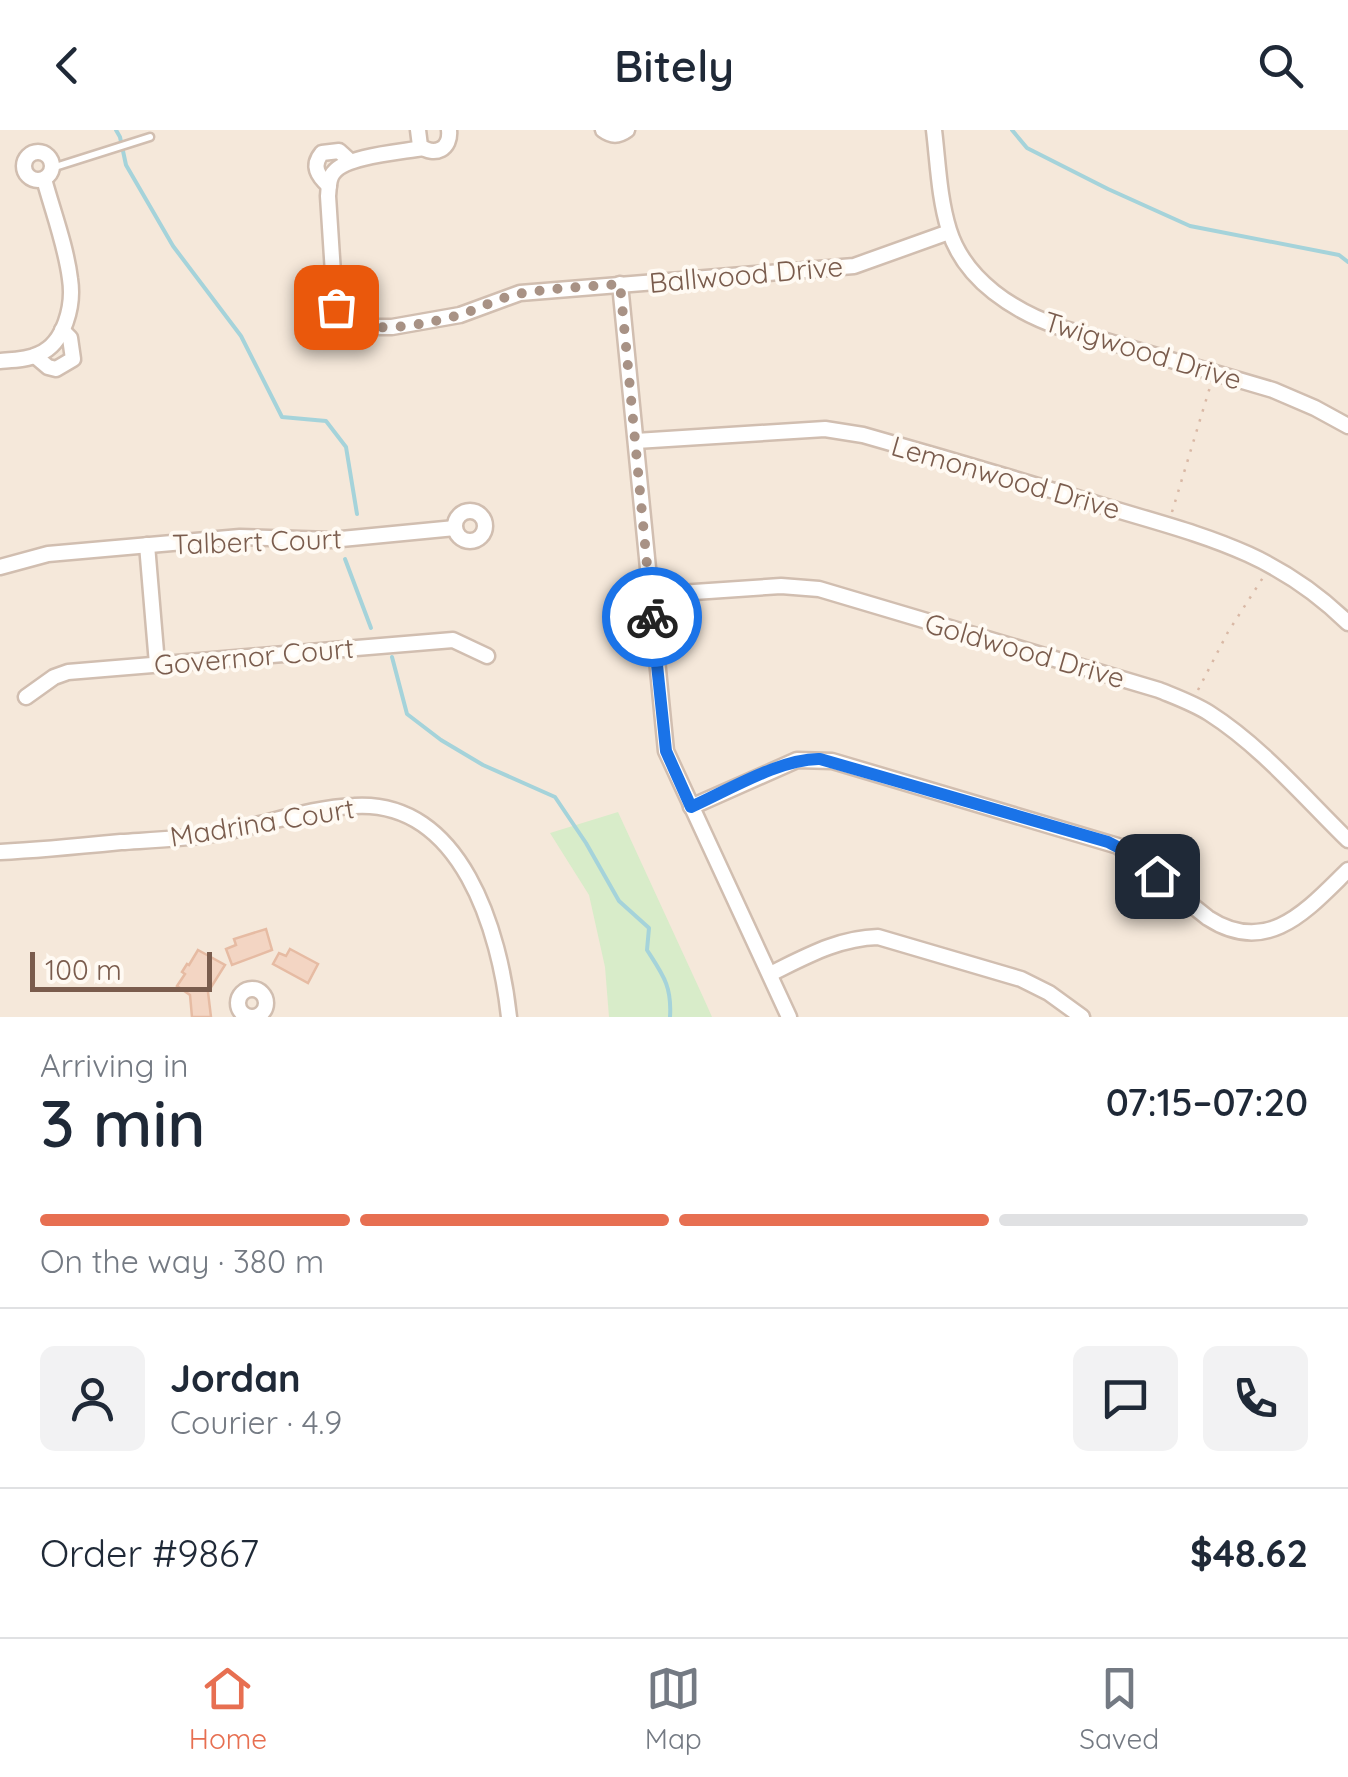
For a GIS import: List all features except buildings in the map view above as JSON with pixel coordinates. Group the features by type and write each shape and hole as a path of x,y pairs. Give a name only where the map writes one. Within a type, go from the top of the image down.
{"street":[{"path":"418,130 422,148 435,152 445,147 450,130"},
{"path":"603,130 616,135 627,130"},
{"name":"Twigwood Drive","path":"934,130 949,232 986,286 1016,308 1037,320 1273,390 1348,426"},
{"name":"Ballwood Drive","path":"422,148 350,161 339,151 322,153 318,158 316,168 329,186 336,307 342,318 354,325 392,327 430,322 520,294 854,266 949,232"},
{"path":"329,186 334,172 350,161"},
{"path":"0,361 35,356 48,349 62,330 71,284 48,174"},
{"path":"620,284 666,751 789,1017"},
{"path":"35,356 56,369 72,360 70,338 62,330"},
{"name":"Lemonwood Drive","path":"636,441 825,429 863,435 1190,530 1232,546 1314,592 1348,623"},
{"name":"Talbert Court","path":"0,567 48,554 147,545 259,536 331,540 455,528"},
{"path":"147,545 157,664"},
{"name":"Goldwood Drive","path":"650,596 781,586 820,590 1159,690 1194,705 1230,728 1348,840"},
{"name":"Governor Court","path":"26,697 68,672 157,664 452,640 487,656"},
{"path":"691,807 797,760 832,761 1118,846 1208,918 1240,930 1264,931 1291,922 1348,870"},
{"name":"Madrina Court","path":"0,852 214,834 336,808 374,806 394,811 430,830 469,878 497,942 510,1017"},
{"path":"770,974 830,946 878,937 1021,979 1082,1017"}],"lane":[{"path":"48,174 150,137"}],"path":[{"path":"1172,512 1210,386"},
{"path":"1198,691 1228,632 1264,575"}],"shaded area":[{"path":"0,130 1348,130 1348,1017 0,1017"}],"green space":[{"path":"618,812 712,1017 609,1017 605,967 589,895 550,833"}],"waterway":[{"path":"116,130 126,165 173,246 241,336 282,417 326,421 346,447 357,514"},
{"path":"1012,130 1027,148 1190,226 1339,255 1348,262"},
{"path":"345,559 371,628"},
{"path":"392,657 407,714 483,765 555,797 619,901 649,928 647,950 665,981 670,1017"}],"way so far":[{"path":"336,307 337,313 354,325 392,327 460,314 504,297 620,284 652,617"}],"route":[{"path":"652,617 666,751 691,807 786,764 820,759 1108,842 1131,854 1157,876"}]}
